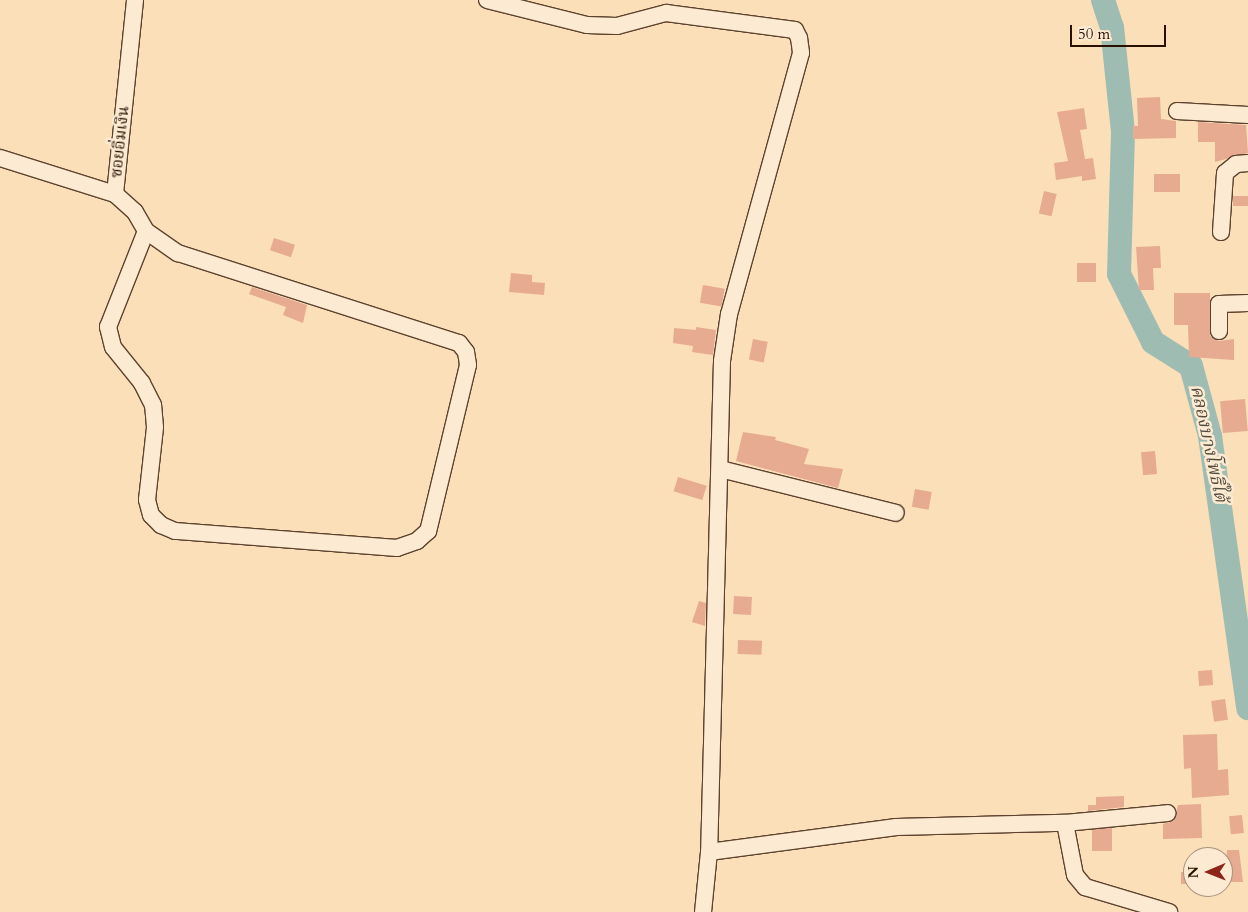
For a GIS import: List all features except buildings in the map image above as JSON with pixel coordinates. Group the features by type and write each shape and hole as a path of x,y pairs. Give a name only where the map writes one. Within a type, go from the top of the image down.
{"street":[{"name":"ซอยอิ่มเงิน","path":"0,158 115,194 135,0"},
{"path":"487,0 587,25 617,26 666,13 795,30 799,38 801,53 729,314 722,361 710,852 703,912"},
{"path":"1177,111 1248,115"},
{"path":"1221,232 1225,173 1236,164 1248,163"},
{"path":"115,194 135,212 146,231 178,253 459,343 466,352 468,365 428,531 417,541 397,548 175,531 161,525 151,515 147,500 155,427 153,406 142,383 114,347 108,327 146,231"},
{"path":"1219,331 1220,304 1248,303"},
{"path":"720,469 896,513"},
{"path":"710,852 896,827 1066,823 1168,813"},
{"path":"1066,823 1074,875 1085,887 1169,912"}],"waterway":[{"name":"คลองบางโพธิ์ใต้","path":"1103,0 1112,27 1123,132 1119,274 1153,342 1191,366 1210,436 1248,708"}]}
